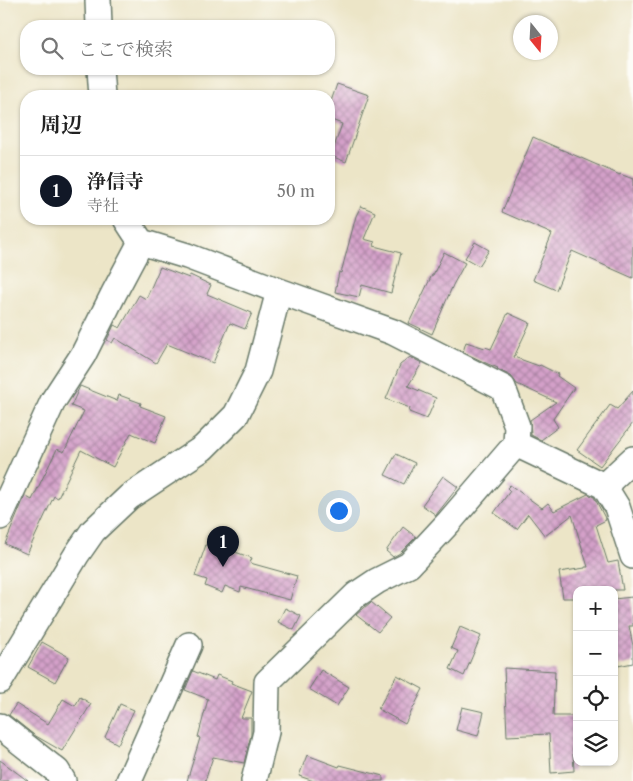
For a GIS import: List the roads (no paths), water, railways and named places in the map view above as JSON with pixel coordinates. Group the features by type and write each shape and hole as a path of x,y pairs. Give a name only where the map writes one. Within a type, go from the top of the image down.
{"street":[{"path":"98,0 99,20"},
{"path":"100,75 102,90"},
{"path":"130,225 141,242 187,256 393,332 503,388 517,426 516,444 409,565 377,581 356,595 266,682 266,732 254,781"},
{"path":"0,517 53,401 83,354 141,242"},
{"path":"0,681 93,531 130,496 203,448 236,415 258,371 279,291"},
{"path":"516,444 604,486 625,508 633,556"},
{"path":"604,486 633,459"},
{"path":"129,781 189,645"},
{"path":"0,726 57,771 63,781"}],"place":[{"name":"浄信寺","path":"223,567"}]}
